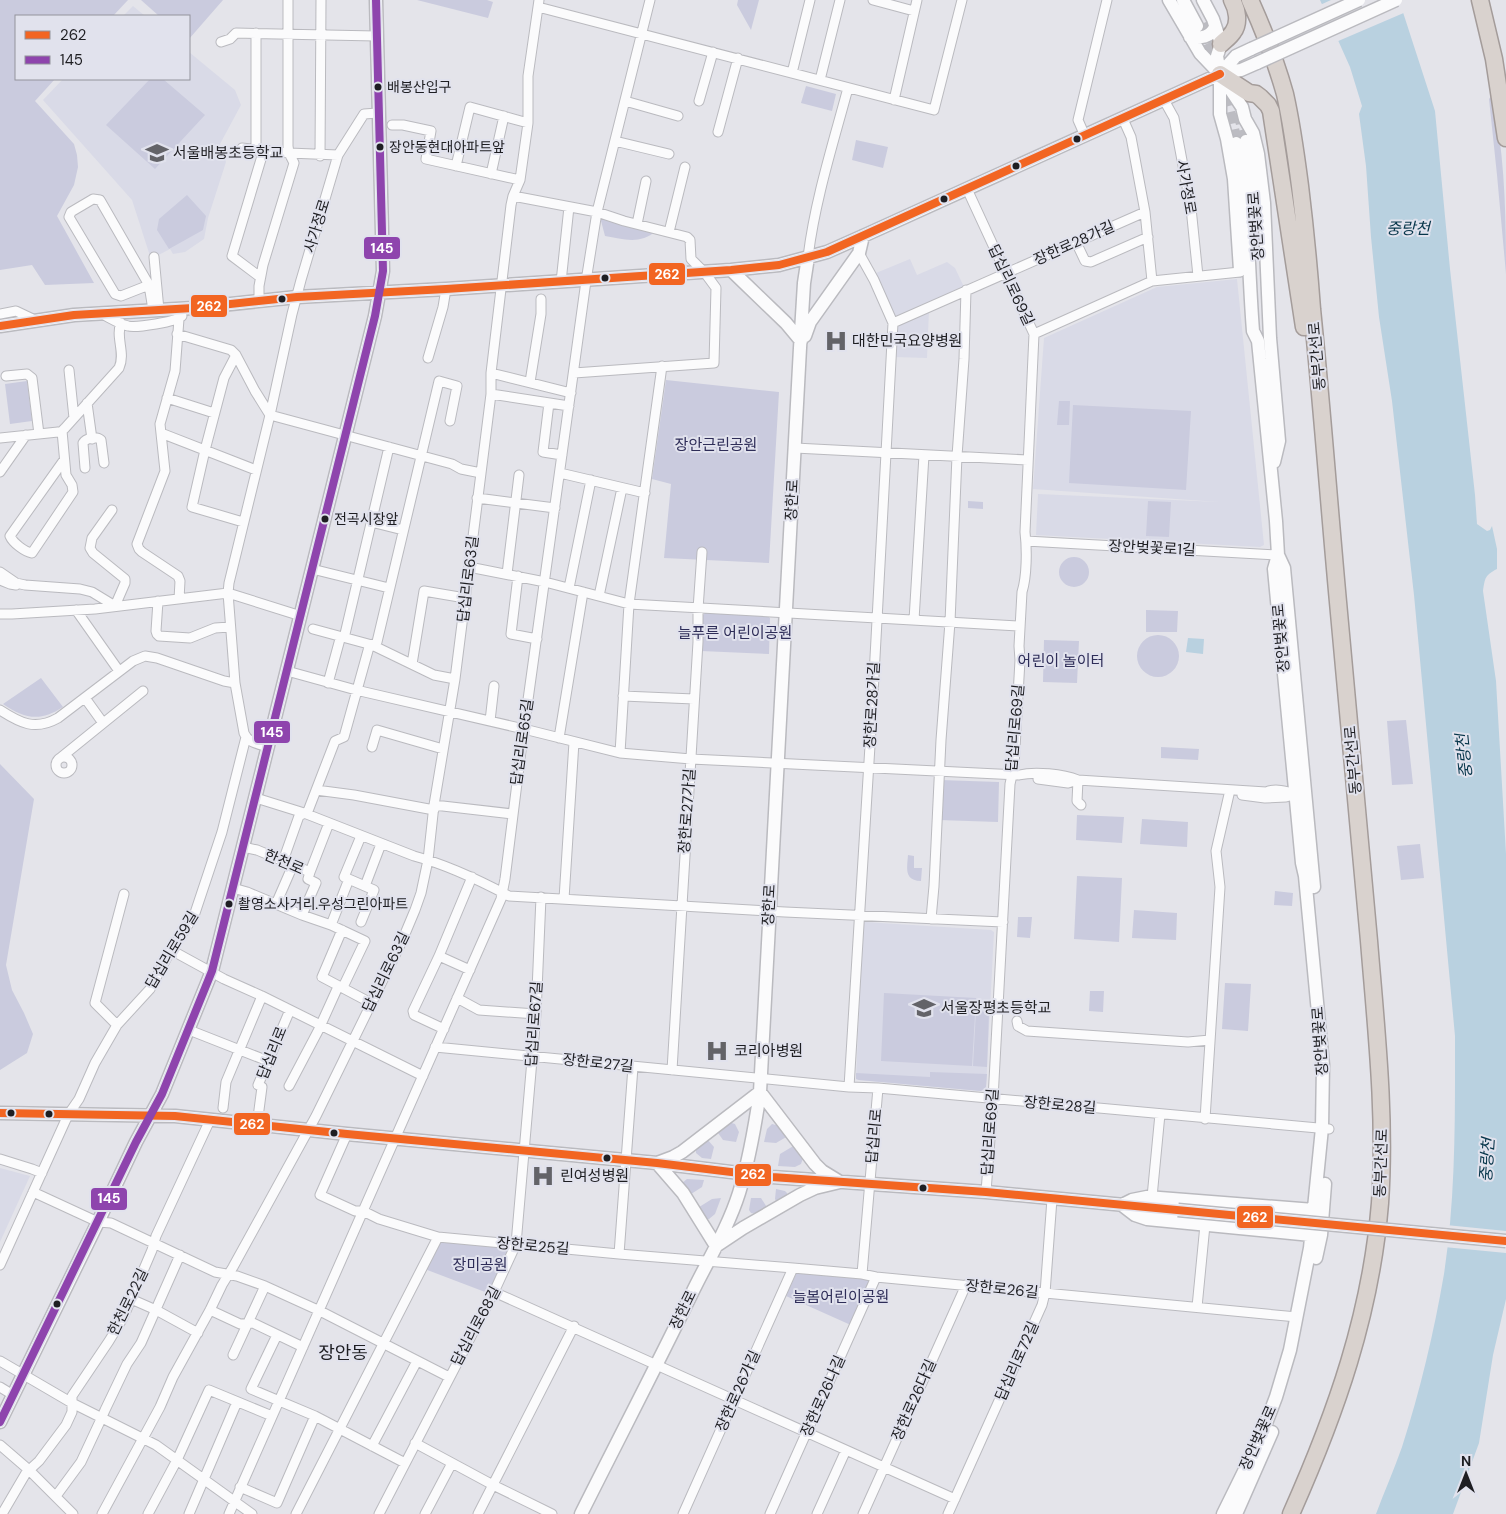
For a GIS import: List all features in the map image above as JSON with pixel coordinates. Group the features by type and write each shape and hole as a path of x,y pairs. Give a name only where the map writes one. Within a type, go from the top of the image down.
{"highway":[{"path":"1221,44 1235,30 1237,19 1232,0"},
{"name":"동부간선로","path":"1250,0 1275,60 1285,95 1293,134 1302,204 1377,1036 1382,1114 1382,1166 1379,1206 1374,1248 1359,1327 1330,1423 1291,1514"},
{"path":"1480,0 1494,59 1506,138"},
{"path":"1220,74 1249,93 1256,94 1268,105 1271,111 1305,330 1319,377"}],"main road":[{"name":"한천로","path":"0,1422 136,1142 162,1094 212,971 380,293 383,271 376,0"},
{"path":"1169,0 1200,53 1220,74 1242,107 1245,119 1240,139 1236,199 1240,272 1251,313"},
{"path":"1183,0 1221,44 1218,56 1220,114 1240,139 1258,154 1264,203 1270,338 1279,441 1271,471"},
{"path":"1190,37 1206,37 1212,33 1206,25 1195,0"},
{"path":"1203,0 1213,19 1206,25"},
{"path":"1220,74 1236,56 1359,0"},
{"path":"0,326 100,313 193,308 297,297 586,281 705,273 779,265 827,252 1220,74 1241,70 1396,0"},
{"name":"장안벚꽃로","path":"1236,1514 1272,1432 1286,1395 1298,1353 1320,1236 1325,1129 1323,1065 1301,793 1274,569 1278,555 1258,341 1253,331 1251,313 1240,139"},
{"name":"장안벚꽃로","path":"1240,139 1254,188 1258,232 1262,330 1258,341"},
{"path":"800,345 810,322 859,253 863,236"},
{"name":"장한로","path":"580,1514 725,1228 739,1193 755,1124 760,1092 800,345 804,283 808,257"},
{"path":"731,270 786,323 800,345"},
{"path":"760,1092 815,1164 822,1171 840,1182 800,1194 716,1246 682,1193 657,1163 682,1152 760,1092"},
{"name":"답십리로","path":"0,1114 175,1116 657,1163 772,1177 986,1192 1506,1240"},
{"name":"장안벚꽃로","path":"1223,1514 1260,1439 1286,1367 1297,1317 1311,1235 1325,1129"},
{"path":"1311,1235 1144,1218 1135,1215 1122,1205 1137,1198 1152,1197 1314,1210"}],"street":[{"path":"259,300 260,277 263,265 294,163 289,154 288,0"},
{"path":"320,156 321,0"},
{"name":"답십리로65길","path":"229,1514 501,899 597,212 650,0"},
{"path":"792,73 810,0"},
{"path":"820,80 840,0"},
{"path":"894,100 917,0"},
{"path":"539,3 642,34 934,110 962,0"},
{"path":"1085,136 1078,120 1106,0"},
{"path":"878,1 914,11"},
{"name":"답십리로63길","path":"102,1514 160,1407 173,1377 308,1130 402,941 415,910 428,860 434,808 455,678 491,394 491,373 513,196 520,180 528,123 528,76 539,3"},
{"path":"221,42 230,39 236,33 376,36"},
{"path":"256,33 256,145 262,156 232,256 260,277"},
{"path":"699,102 712,52"},
{"path":"718,132 738,58"},
{"path":"808,257 822,185 848,88"},
{"name":"사가정로","path":"1164,100 1174,118 1176,127 1191,208 1198,276"},
{"path":"625,101 678,116"},
{"path":"456,166 470,107 528,123"},
{"name":"사가정로","path":"246,737 235,683 228,593 292,314 338,156 364,114 378,113"},
{"path":"491,174 504,116"},
{"path":"1122,119 1130,137 1146,212 1152,281"},
{"path":"392,125 403,125 431,131 426,159 520,180"},
{"path":"615,141 669,154"},
{"path":"242,148 289,154 338,156"},
{"path":"669,232 685,167"},
{"path":"637,224 646,181"},
{"name":"답십리로69길","path":"967,189 1034,334 1024,532 1026,541 1024,585 1019,646 1015,774 1010,784 993,1099 986,1192"},
{"path":"513,196 597,212 687,236 690,240 691,259 716,288 714,363 574,373"},
{"path":"149,285 122,296 115,294 69,214 93,199 100,200 149,285 156,310"},
{"path":"561,282 569,207"},
{"name":"장한로28가길","path":"893,323 1146,212"},
{"path":"1076,242 1085,261 1091,262 1148,237"},
{"name":"장한로28가길","path":"848,1087 893,323 874,280 859,253"},
{"path":"154,257 156,310"},
{"path":"1034,334 1152,281 1240,272"},
{"path":"428,358 443,307 446,289"},
{"path":"931,919 939,770 950,622 966,290"},
{"path":"530,382 541,314 541,299"},
{"path":"100,313 129,326 179,319 193,308"},
{"path":"0,314 16,311 35,321"},
{"path":"179,319 175,371 160,420 165,471 137,540 137,544 142,552 179,577 179,599"},
{"path":"0,438 62,431 122,363 119,329 121,323"},
{"path":"177,334 231,350 236,355 270,415 452,464 461,469 480,472"},
{"path":"236,355 224,378 204,450 192,507 244,522"},
{"path":"620,753 629,604 662,366"},
{"path":"69,370 74,418"},
{"path":"491,373 571,392"},
{"path":"6,376 27,374 32,378 39,434"},
{"path":"283,861 299,816 308,811 335,741 344,737 369,647 377,642 439,381 457,386 450,421"},
{"path":"491,394 569,406"},
{"path":"167,398 214,413"},
{"path":"88,403 92,439"},
{"path":"549,403 543,452 562,455"},
{"path":"62,431 66,475 73,492 32,553 28,553 12,540 10,536 64,460"},
{"path":"161,433 256,470"},
{"path":"0,472 26,435"},
{"path":"86,468 83,443 86,440 98,438 101,440 104,464"},
{"path":"328,683 340,639 345,634 389,447"},
{"path":"795,448 1028,460"},
{"path":"914,620 924,454"},
{"path":"560,473 644,493"},
{"path":"507,574 519,475"},
{"path":"569,588 591,480"},
{"path":"599,596 622,488"},
{"path":"478,498 555,508"},
{"path":"112,510 92,538 90,548 92,553 125,579 115,606"},
{"path":"371,522 403,530"},
{"name":"장안벚꽃로1길","path":"1026,541 1278,555"},
{"name":"장한로27가길","path":"672,1070 702,552"},
{"path":"470,567 544,582 629,604 1020,626"},
{"path":"312,569 389,588"},
{"path":"0,572 20,584"},
{"path":"518,576 511,634 537,639"},
{"path":"0,580 13,585 83,589 92,592 115,606"},
{"path":"412,664 424,591 465,598"},
{"path":"559,738 583,592"},
{"path":"0,614 95,609 228,593 301,616"},
{"path":"158,602 157,634 159,636 190,638 215,628 230,627"},
{"path":"76,610 119,671"},
{"path":"314,629 372,645 434,675 455,678"},
{"path":"0,710 25,724 44,724 58,718 119,671 143,656 157,658 235,683"},
{"path":"287,671 356,690 620,753 691,759 1015,774 1026,779 1068,783 1078,780 1301,793"},
{"path":"490,721 494,686"},
{"path":"59,758 143,691"},
{"path":"623,696 694,699"},
{"path":"85,698 103,722"},
{"path":"372,747 377,730 443,748"},
{"path":"246,737 254,743 268,747"},
{"name":"답십리로59길","path":"0,1265 68,1115 79,1099 95,1063 117,1024 150,989 171,950 194,916 222,832 246,737"},
{"path":"564,899 574,742"},
{"path":"1078,780 1077,801 1081,805"},
{"path":"316,790 434,808 513,814"},
{"path":"1230,790 1254,798 1286,797 1301,793"},
{"path":"1205,1119 1220,886 1216,851 1230,790"},
{"path":"256,798 472,876 509,896 1003,922"},
{"path":"310,872 329,823"},
{"path":"331,926 361,836"},
{"path":"365,886 381,844"},
{"name":"한천로","path":"243,847 257,850 310,872 308,879 316,883 302,915"},
{"path":"276,904 293,865"},
{"path":"444,1029 414,1015 413,1011 439,956 472,876"},
{"path":"347,878 374,890 361,922"},
{"path":"233,888 342,930 365,941 344,986 337,990 289,1086"},
{"path":"117,1024 94,1003 124,894"},
{"name":"답십리로67길","path":"524,1151 536,1014 541,897"},
{"path":"342,930 322,977 371,1003"},
{"path":"171,950 224,979 423,1076"},
{"path":"439,956 470,970"},
{"name":"답십리로","path":"223,1108 226,1082 262,996"},
{"path":"457,998 479,1010 536,1014"},
{"name":"답십리로","path":"257,1125 262,1087 258,1085 290,1010"},
{"path":"1017,1021 1018,1026 1026,1030 1188,1042 1210,1040"},
{"path":"189,1030 268,1061"},
{"name":"장한로27길","path":"436,1047 760,1078"},
{"path":"619,1254 633,1067"},
{"name":"장한로28길","path":"760,1078 1325,1129"},
{"name":"답십리로","path":"862,1274 878,1088"},
{"path":"1152,1197 1160,1114"},
{"name":"한천로22길","path":"2,1514 29,1470 66,1425 72,1412 72,1396 123,1318 156,1236 210,1120"},
{"path":"347,1134 320,1195 355,1211 363,1211"},
{"name":"답십리로68길","path":"379,1514 494,1292 516,1244 524,1151"},
{"path":"0,1159 42,1173"},
{"path":"33,1192 98,1222 111,1223 215,1272 237,1276 265,1286 320,1311 449,1377"},
{"name":"답십리로72길","path":"948,1514 1042,1305 1045,1293 1052,1199"},
{"name":"장한로25길","path":"363,1211 379,1219 438,1237 707,1261"},
{"path":"1197,1307 1205,1225"},
{"path":"296,1514 438,1237"},
{"path":"56,1496 81,1462 104,1410 156,1310 180,1255"},
{"name":"장한로26길","path":"707,1261 862,1274 876,1277 1297,1317"},
{"name":"장한로26가길","path":"683,1514 793,1268"},
{"name":"장한로26나길","path":"770,1514 876,1277"},
{"name":"장한로26다길","path":"863,1514 966,1285"},
{"path":"233,1355 265,1286"},
{"path":"494,1292 574,1326 656,1365 955,1499"},
{"path":"131,1300 156,1310 198,1333"},
{"path":"210,1310 240,1324 253,1323 303,1348"},
{"path":"478,1514 574,1326"},
{"path":"277,1336 251,1390 315,1416 405,1463"},
{"path":"0,1361 72,1403 156,1445 252,1514"},
{"path":"372,1446 417,1361"},
{"path":"0,1387 13,1396"},
{"path":"148,1514 177,1460 209,1390 272,1416"},
{"path":"189,1514 237,1402"},
{"path":"240,1487 277,1503 315,1416"},
{"path":"415,1443 492,1485 552,1514"},
{"path":"0,1445 29,1470 73,1514"},
{"path":"817,1514 846,1450"},
{"path":"425,1514 452,1463"}],"shaded area":[{"path":"133,6 144,15 124,15"},
{"name":"서울배봉초등학교","path":"190,53 235,90 241,105 220,144 226,162 208,218 204,239 185,252 173,254 170,249 151,259 132,200 43,100 62,80 190,80"},
{"path":"910,259 917,275 947,262 955,268 964,287 963,294 929,310 927,358 894,357 896,319 876,273"},
{"path":"1237,279 1264,545 1260,547 1036,535 1038,494 1219,502 1033,489 1044,338 1157,287"},
{"name":"서울장평초등학교","path":"865,922 991,930 994,932 986,1087 984,1090 856,1079 863,924"},
{"path":"0,1168 30,1176 0,1242"}],"green space":[{"path":"0,0 128,0 114,15 15,15 15,80 54,80 35,101 74,144 78,167 74,185 57,216 94,283 45,285 32,265 0,270"},
{"path":"141,0 223,0 190,38 190,15 158,15"},
{"path":"417,0 487,0 493,2 488,18"},
{"path":"738,0 759,0 751,30 737,5"},
{"path":"149,80 164,80 205,115 155,169 106,125"},
{"path":"806,86 836,94 832,111 801,103"},
{"path":"1492,95 1502,162 1506,274 1489,99"},
{"path":"856,140 888,147 883,168 852,160"},
{"path":"187,195 206,216 203,230 169,249 157,230 159,219"},
{"path":"600,217 656,231 638,240 605,236"},
{"name":"장안근린공원","path":"666,380 779,392 769,563 664,558 671,484 652,479"},
{"path":"27,381 32,421 10,424 5,384"},
{"path":"1059,401 1070,401 1069,425 1057,425"},
{"path":"1073,405 1191,411 1186,490 1069,483"},
{"path":"968,501 983,502 983,509 968,508"},
{"path":"1148,501 1171,502 1169,537 1146,536"},
{"path":"1074,557 1085,561 1089,572 1085,583 1074,587 1063,583 1059,572 1063,561"},
{"path":"1146,610 1178,611 1177,632 1146,632"},
{"name":"늘푸른 어린이공원","path":"706,612 766,615 770,618 769,654 701,651 702,616"},
{"path":"1162,635 1170,638 1176,644 1179,656 1176,668 1170,674 1154,677 1146,674 1140,668 1137,652 1140,644 1146,638"},
{"name":"어린이 놀이터","path":"1044,640 1079,641 1077,683 1043,682"},
{"path":"41,678 63,707 47,715 33,717 18,713 3,704"},
{"path":"1406,720 1413,784 1392,785 1387,721"},
{"path":"1161,747 1199,749 1198,760 1161,758"},
{"path":"0,764 34,799 6,965 12,990 33,1034 27,1053 0,1070"},
{"path":"940,780 999,782 998,822 939,820"},
{"path":"1077,815 1124,817 1122,843 1076,840"},
{"path":"1142,819 1188,822 1187,847 1140,844"},
{"path":"1420,844 1424,878 1401,880 1397,846"},
{"path":"908,855 914,856 914,868 922,868 921,881 909,876 907,869"},
{"path":"1077,876 1122,878 1119,942 1074,939"},
{"path":"1275,891 1293,893 1292,906 1274,905"},
{"path":"1134,910 1177,913 1176,940 1132,938"},
{"path":"1018,917 1032,917 1030,938 1017,937"},
{"path":"1225,983 1251,984 1248,1031 1222,1029"},
{"path":"1090,991 1104,991 1103,1012 1089,1011"},
{"path":"884,993 976,998 972,1066 881,1061"},
{"path":"976,1011 989,1012 987,1067 973,1066"},
{"path":"930,1072 987,1074 986,1087 981,1091 856,1079 856,1073 930,1077"},
{"path":"728,1122 735,1124 739,1132 736,1142 723,1140 716,1130"},
{"path":"772,1124 779,1126 788,1136 776,1143 764,1142 767,1129"},
{"path":"706,1138 714,1147 711,1159 702,1158 696,1153 696,1147"},
{"path":"795,1145 803,1158 801,1164 795,1167 778,1166 780,1154"},
{"path":"687,1179 704,1180 702,1187 688,1196 682,1183"},
{"path":"776,1189 787,1193 787,1196 777,1203 775,1199"},
{"path":"721,1198 715,1214 709,1219 706,1219 696,1209 712,1199"},
{"path":"751,1198 761,1198 768,1209 756,1214 751,1213 749,1210"},
{"name":"장미공원","path":"438,1237 516,1244 493,1295 422,1268"},
{"name":"늘봄어린이공원","path":"797,1272 865,1277 871,1286 853,1326 786,1296"}],"water":[{"name":"중랑천","path":"1320,0 1399,0 1435,111 1477,524 1487,531 1492,526 1497,549 1497,569 1486,577 1483,591 1496,681 1506,854 1506,1299 1493,1355 1479,1443 1453,1514 1376,1514 1402,1447 1421,1383 1444,1274 1453,1185 1455,1036 1414,595 1392,401 1379,317 1371,237 1366,166 1359,114 1362,106 1350,67"},
{"path":"1188,638 1204,639 1203,654 1186,652"}],"pier":[{"path":"1331,0 1401,0 1406,12 1336,42 1320,5"},
{"path":"1446,1225 1506,1231 1506,1253 1444,1247"}],"tunnel":[{"path":"1206,22 1215,41"},
{"path":"1198,28 1222,84 1236,143"},
{"path":"1239,112 1246,141"}],"transit line":[{"name":"145","path":"0,1422 136,1142 162,1094 212,971 375,316 383,271 376,0"},
{"name":"262","path":"0,326 74,315 193,308 297,297 446,289 731,270 779,265 827,252 1220,74"},
{"name":"262","path":"0,1113 175,1116 657,1163 772,1177 986,1192 1506,1241"}],"place":[{"name":"배봉산입구","path":"378,87"},
{"name":"장안동현대아파트앞","path":"380,147"},
{"name":"서울배봉초등학교","path":"157,153"},
{"name":"대한민국요양병원","path":"836,341"},
{"name":"전곡시장앞","path":"325,519"},
{"name":"촬영소사거리.우성그린아파트","path":"229,904"},
{"name":"서울장평초등학교","path":"924,1008"},
{"name":"코리아병원","path":"717,1051"},
{"name":"린여성병원","path":"543,1176"}],"district":[{"name":"장안동","path":"343,1353"}]}
